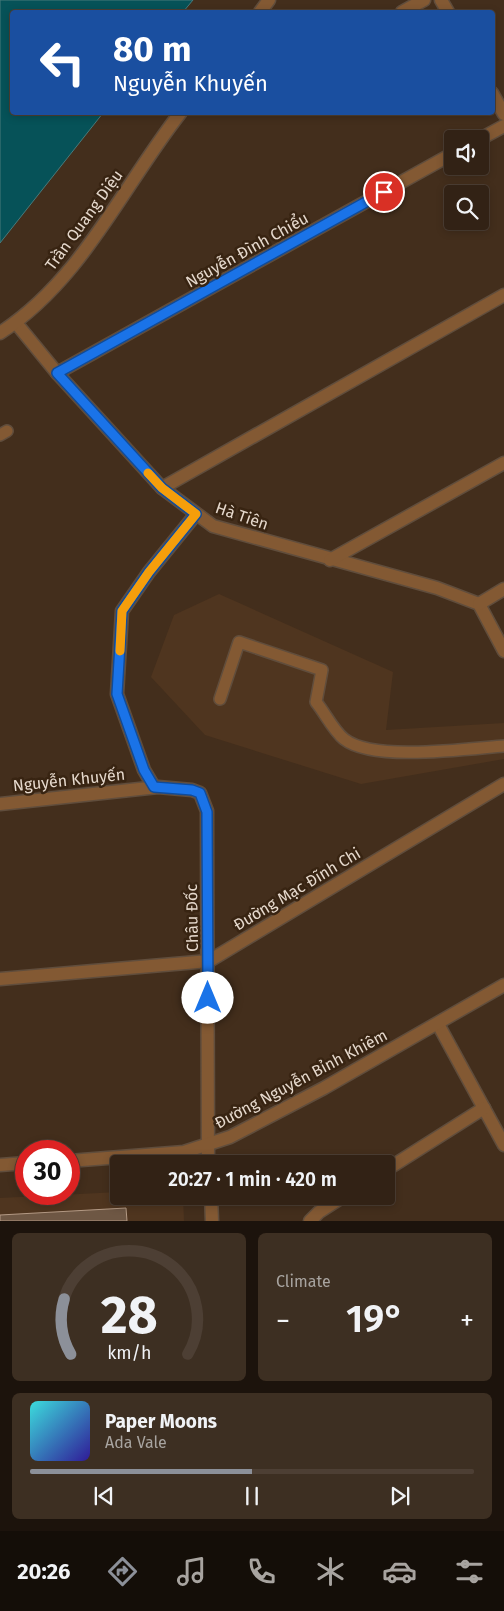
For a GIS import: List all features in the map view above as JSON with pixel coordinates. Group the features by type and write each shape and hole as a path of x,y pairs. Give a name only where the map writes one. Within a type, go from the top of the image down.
{"street":[{"path":"406,10 424,0"},
{"path":"495,98 504,114"},
{"name":"Trần Quang Diệu","path":"0,333 16,323 62,279 84,253 158,141 179,115"},
{"path":"489,134 504,126"},
{"name":"Nguyễn Đình Chiểu","path":"57,373 444,158"},
{"path":"162,488 504,295"},
{"name":"Hà Tiên","path":"16,323 57,373 162,488 213,526 330,560 437,588 479,604"},
{"path":"330,560 504,464"},
{"path":"154,787 144,770 117,694 122,611 149,572 196,514"},
{"path":"504,589 479,604 504,651"},
{"name":"Đường Mạc Đĩnh Chi","path":"0,979 209,961 504,784"},
{"name":"Nguyễn Khuyến","path":"0,804 154,787 192,790 200,793"},
{"name":"Châu Đốc","path":"200,793 207,812 209,961 208,1155"},
{"name":"Đường Nguyễn Bỉnh Khiêm","path":"80,1160 153,1156 184,1152 207,1146 261,1122 438,1024 504,985"},
{"path":"438,1024 504,1145"},
{"path":"395,1164 484,1108"},
{"path":"0,1165 15,1164"},
{"path":"211,1205 212,1221"},
{"path":"310,1221 330,1205"}],"lane":[{"path":"220,699 238,642 322,670 316,702 345,739 366,747 402,754 504,746"}],"shaded area":[{"path":"219,594 393,672 386,730 504,723 504,759 361,784 205,735 151,677 174,615"},
{"path":"110,1192 110,1205 183,1205 184,1221 0,1221 0,1198 15,1197 15,1205 80,1205 80,1194"}],"water":[{"path":"0,0 193,0 185,10 10,10 10,115 101,115 0,243"}],"building":[{"path":"126,1208 127,1221 0,1221 0,1215"}],"slow traffic":[{"path":"120,651 122,611 149,572 196,514 162,488 148,473"}],"route":[{"path":"208,998 207,812 200,793 192,790 154,787 144,770 117,694 122,611 149,572 196,514 162,488 57,373 384,192"}]}
